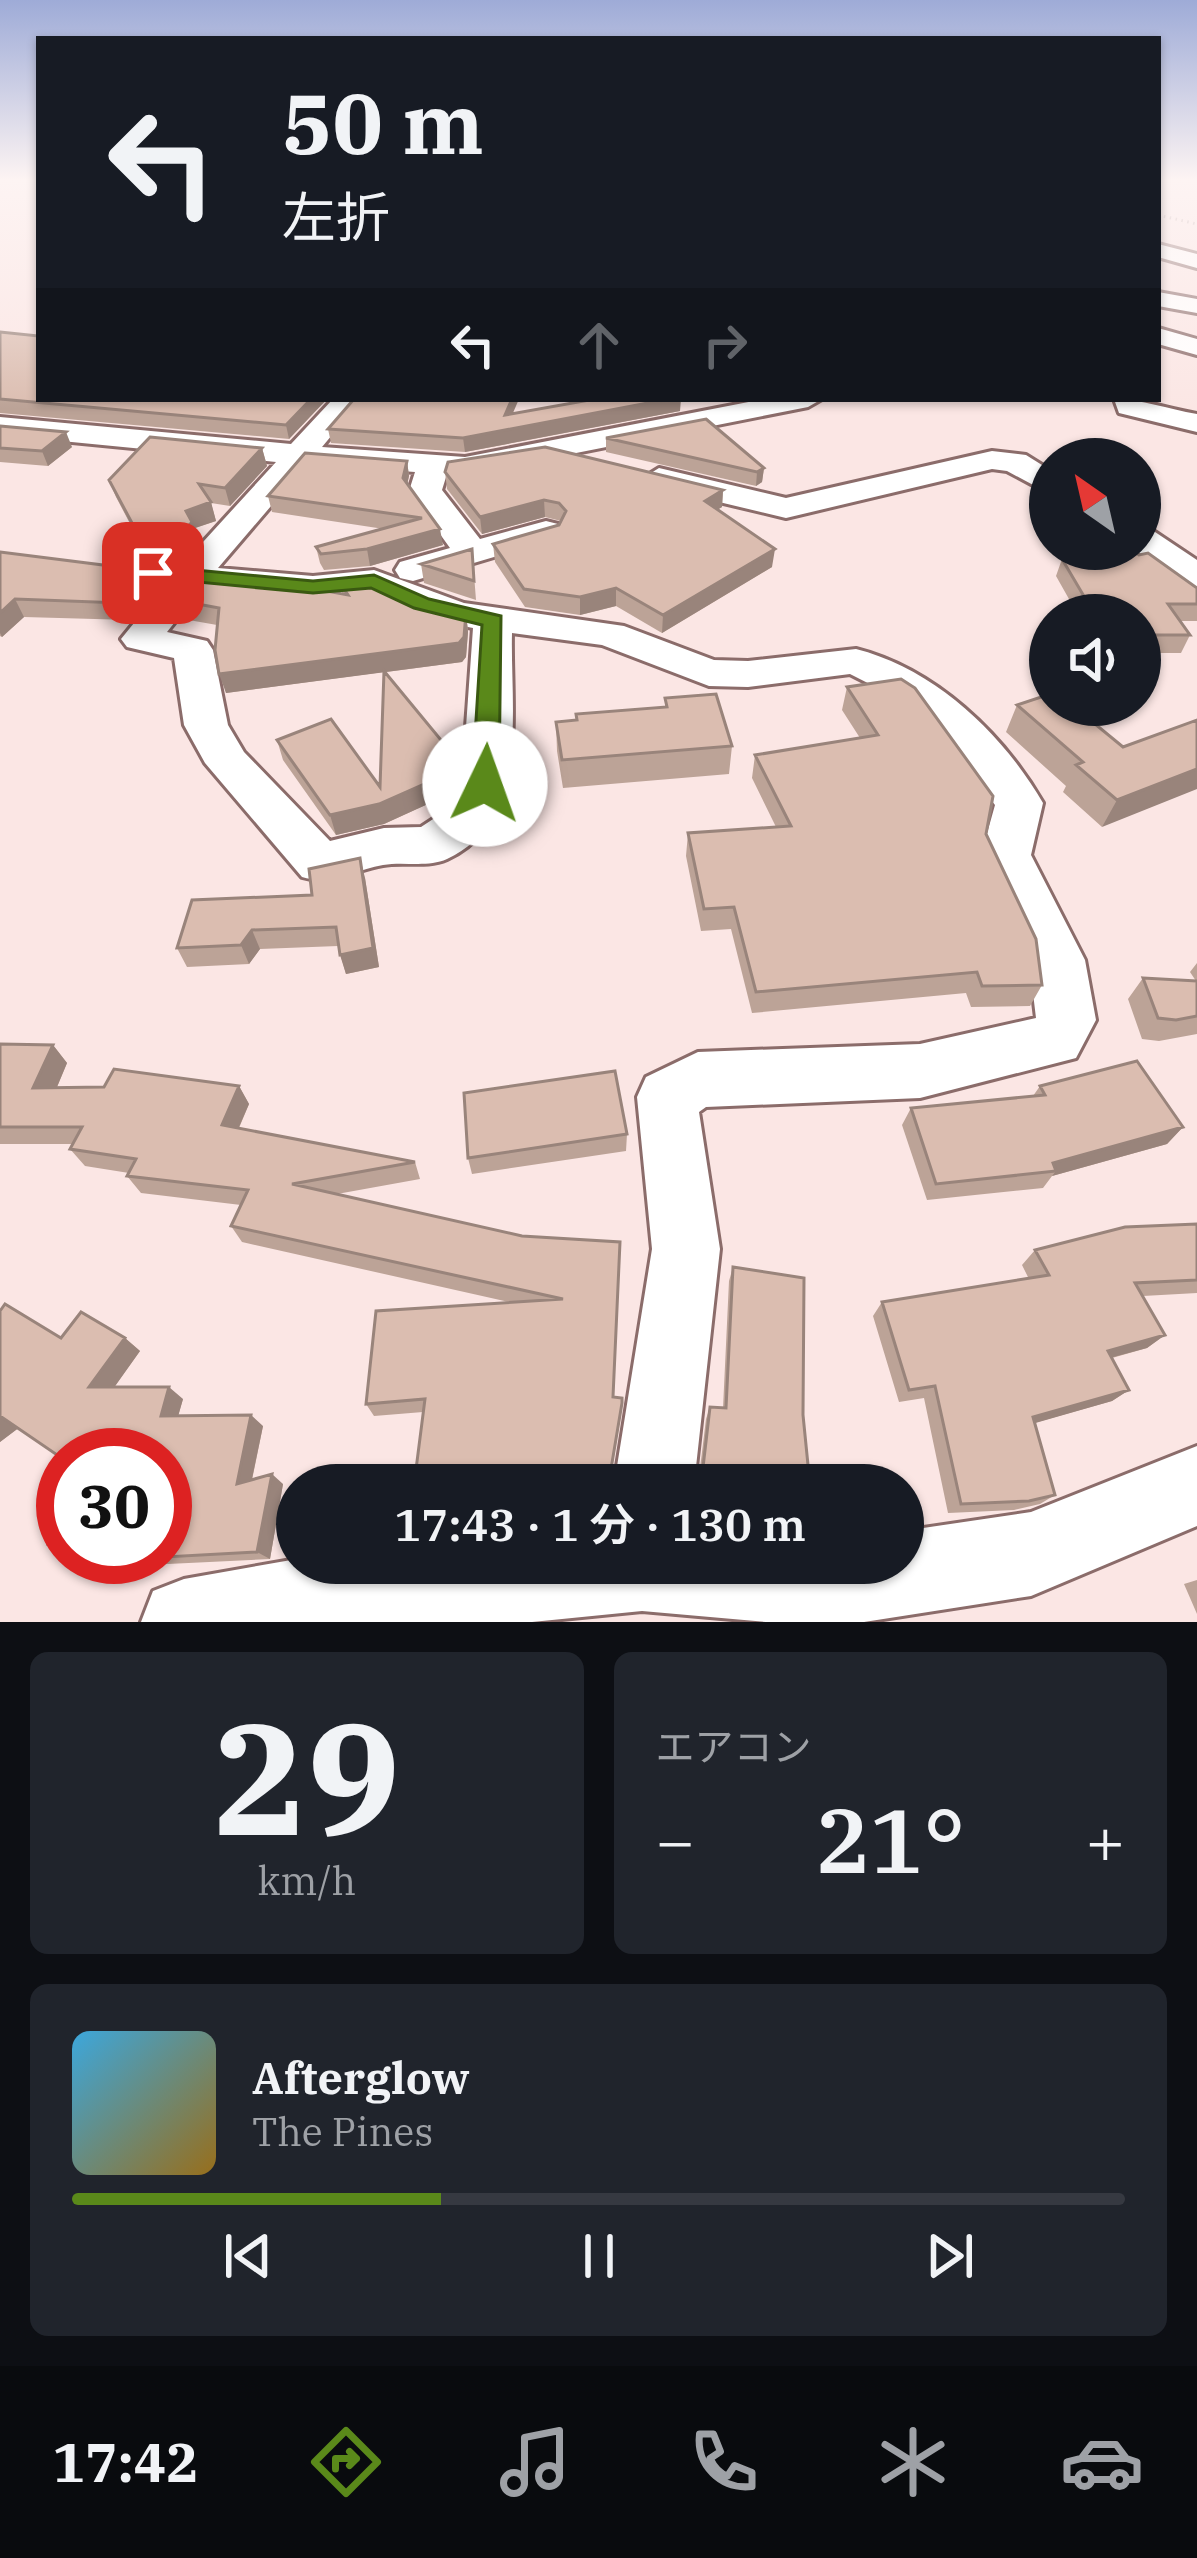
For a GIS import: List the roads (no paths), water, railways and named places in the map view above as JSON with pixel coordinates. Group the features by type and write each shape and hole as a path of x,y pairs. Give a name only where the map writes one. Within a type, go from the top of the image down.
{"street":[{"path":"1161,300 1193,307"},
{"path":"345,402 141,639 193,650 206,725 228,763 320,863 384,846 431,844 469,819 485,784 493,621"},
{"path":"0,426 141,443 465,466 793,402"},
{"path":"1128,402 1144,415 1197,423"},
{"path":"543,451 785,508 992,460 1015,463 1029,471"},
{"path":"434,464 425,490 472,553"},
{"path":"127,570 313,587 374,581 546,531"},
{"path":"1161,551 1197,577"},
{"path":"374,581 422,604 493,621 610,634 710,673 748,674 856,661 924,694 951,719 1019,802 1006,855 1057,960 1067,1020 1055,1040 920,1071 698,1080 668,1097 686,1249 657,1464"},
{"path":"924,1570 1031,1554 1197,1486"},
{"path":"184,1622 290,1603 471,1584"}]}
